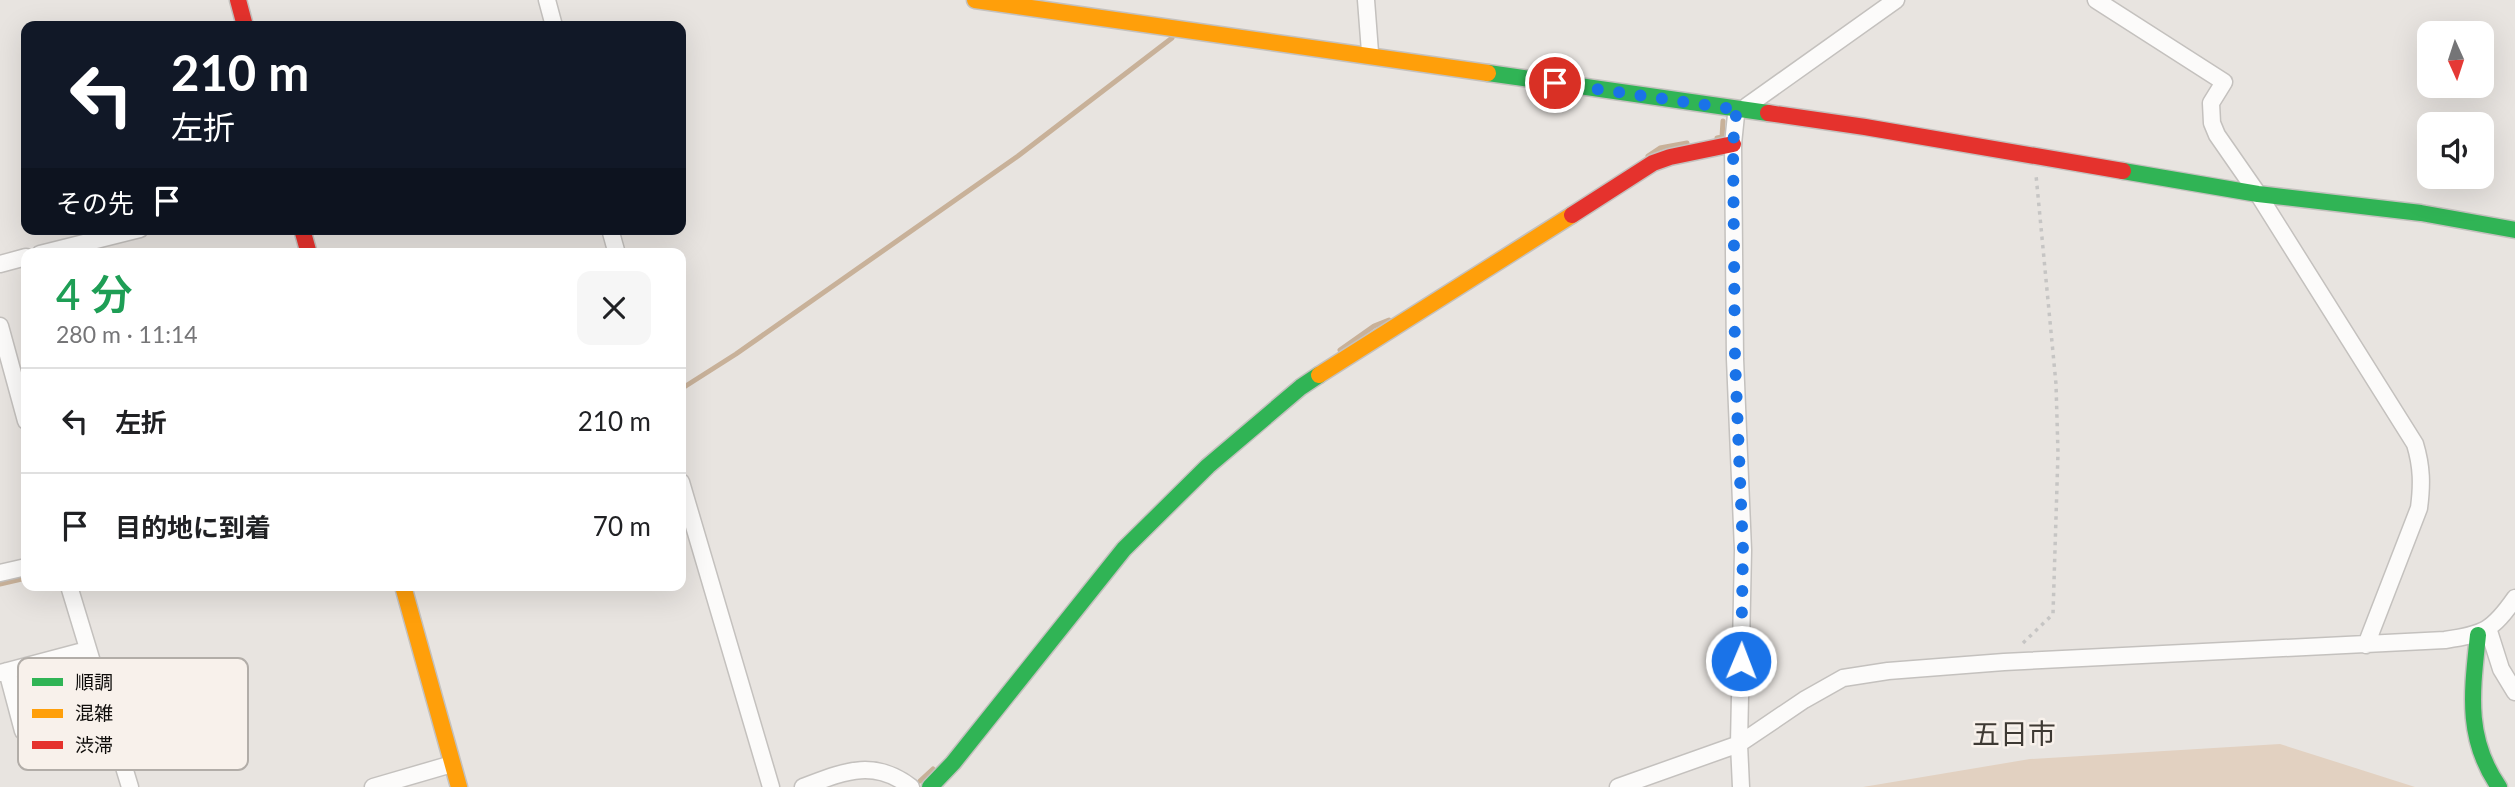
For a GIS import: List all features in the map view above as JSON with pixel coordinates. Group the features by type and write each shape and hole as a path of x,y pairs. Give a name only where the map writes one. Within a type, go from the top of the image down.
{"street":[{"path":"238,0 244,21"},
{"path":"547,0 553,21"},
{"path":"975,0 1370,50 1749,104 2034,157 2258,194 2421,213 2515,230"},
{"path":"1366,0 1370,50"},
{"path":"1741,787 1739,744 1743,550 1735,359 1733,144 1736,115 1896,0"},
{"path":"2096,0 2224,82 2211,103 2212,123 2217,135 2258,194 2415,444 2421,466 2419,508 2366,645"},
{"path":"930,787 954,763 1124,549 1208,466 1301,387 1653,163 1733,144"},
{"path":"64,248 116,235"},
{"path":"0,264 21,258"},
{"path":"0,326 21,403"},
{"path":"686,499 771,787"},
{"path":"0,573 21,568"},
{"path":"70,591 90,658"},
{"path":"404,591 459,787"},
{"path":"1618,787 1637,783 1739,744 1804,700 1843,678 1888,671 2004,662 2445,640 2483,631 2499,621 2515,598"},
{"path":"2483,631 2515,692"},
{"path":"2483,631 2472,698 2474,739 2482,763 2499,787"},
{"path":"57,658 88,650"},
{"path":"3,672 18,716"},
{"path":"373,787 452,764"},
{"path":"803,787 860,768 880,772 911,787"},
{"path":"125,770 130,787"}],"path":[{"path":"2004,662 2053,614 2058,453 2056,384 2034,157"}],"shaded area":[{"path":"2280,744 2415,787 1863,787 2030,759"}],"waterway":[{"path":"686,386 736,354 1018,156 1172,38"},
{"path":"1717,138 1722,137 1723,121"},
{"path":"1648,156 1660,148 1687,143"},
{"path":"1340,350 1374,326 1389,320"},
{"path":"0,584 21,579"},
{"path":"920,781 933,769"}],"traffic: fast":[{"path":"1488,73 1768,113"},
{"path":"2123,171 2258,194 2421,213 2515,230"},
{"path":"930,787 953,763 1124,549 1208,466 1301,387 1319,375"},
{"path":"2478,635 2473,695 2476,732 2488,769 2499,787"}],"traffic: slow":[{"path":"975,0 1488,73"},
{"path":"1319,375 1572,215"},
{"path":"404,591 459,787"}],"traffic: jam":[{"path":"238,0 244,21"},
{"path":"1768,113 2123,171"},
{"path":"1572,215 1653,163 1733,144"},
{"path":"304,235 307,248"}],"district":[{"name":"五日市","path":"2014,734"}],"route":[{"path":"1555,83 1740,110 1736,115 1733,144 1735,359 1743,550 1741,661"}]}
